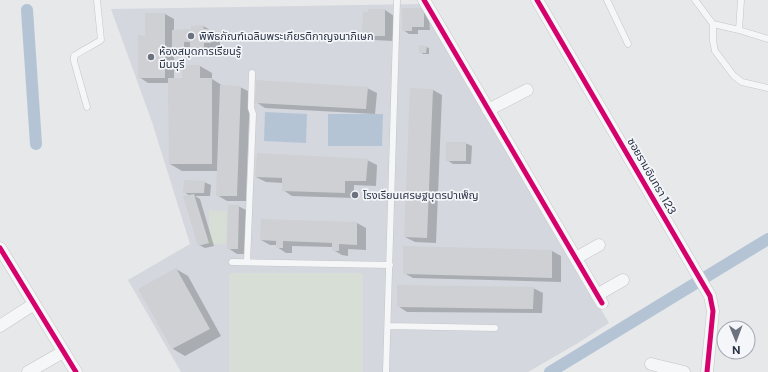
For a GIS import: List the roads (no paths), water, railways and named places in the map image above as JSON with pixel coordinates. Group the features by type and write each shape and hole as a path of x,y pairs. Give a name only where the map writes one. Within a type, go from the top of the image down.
{"street":[{"path":"424,0 599,299 623,280"},
{"name":"ซอยรามอินทรา 123","path":"537,0 710,296 713,311 707,372"},
{"path":"488,110 527,90"},
{"path":"576,258 599,245"},
{"path":"0,248 4,262 34,304 76,372"},
{"path":"0,326 34,304"},
{"path":"28,372 63,352"},
{"path":"652,364 684,372"}],"lane":[{"path":"87,107 76,72 74,56 80,51 101,40 98,0"},
{"path":"386,372 397,0"},
{"path":"607,0 628,44"},
{"path":"695,0 713,24 713,41 716,51 734,76 742,82 768,88"},
{"path":"740,30 741,0"},
{"path":"713,24 740,30 768,39"},
{"path":"247,262 253,114 251,108 252,73"},
{"path":"232,262 390,265"},
{"path":"388,326 495,328"}],"water":[{"path":"265,112 307,114 306,143 264,141"},
{"path":"328,114 383,114 382,146 328,146"}],"waterway":[{"path":"27,10 36,144"},
{"path":"550,372 768,239"}],"place":[{"name":"พิพิธภัณฑ์เฉลิมพระเกียรติกาญจนาภิเษก","path":"191,36"},
{"name":"ห้องสมุดการเรียนรู้ มีนบุรี","path":"151,57"},
{"name":"โรงเรียนเศรษฐบุตรบำเพ็ญ","path":"355,195"}]}
